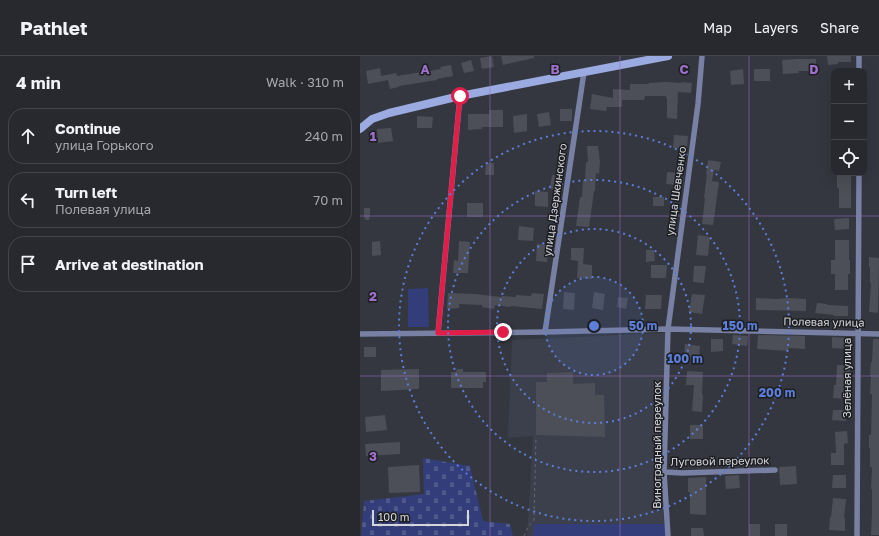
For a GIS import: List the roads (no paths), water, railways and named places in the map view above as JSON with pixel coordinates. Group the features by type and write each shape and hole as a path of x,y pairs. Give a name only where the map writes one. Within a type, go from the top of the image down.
{"main road":[{"path":"360,129 372,119 389,113 460,96 668,56"}],"street":[{"name":"улица Шевченко","path":"668,329 698,104 702,56"},
{"path":"859,56 859,68"},
{"name":"улица Дзержинского","path":"545,332 584,72"},
{"path":"438,333 460,96"},
{"name":"Зелёная улица","path":"857,536 858,176"},
{"name":"Полевая улица","path":"360,334 668,329 879,334"},
{"name":"Виноградный переулок","path":"668,329 664,472 668,536"},
{"name":"Луговой переулок","path":"664,472 682,473 775,470"}]}
